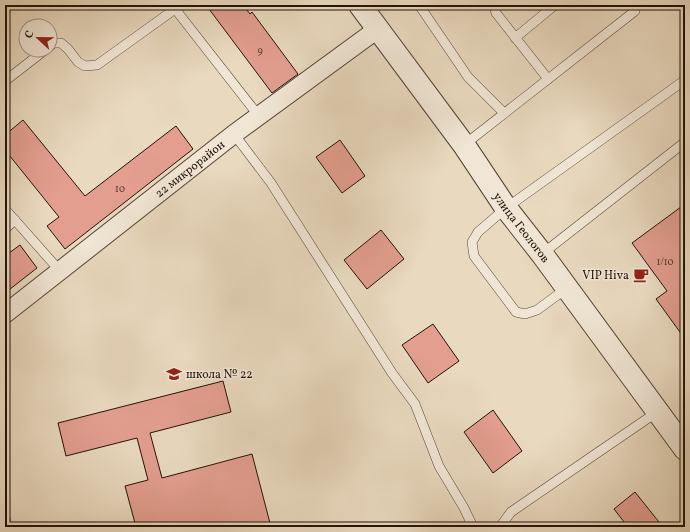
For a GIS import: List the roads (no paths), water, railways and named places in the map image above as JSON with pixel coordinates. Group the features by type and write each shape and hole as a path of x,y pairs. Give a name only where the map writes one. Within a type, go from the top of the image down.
{"street":[{"name":"улица Геологов","path":"360,5 379,28 464,145 506,208 542,254 657,412 681,435"},
{"name":"22 микрорайон","path":"5,314 258,115 379,28"}],"lane":[{"path":"420,5 468,76 504,113"},
{"path":"494,5 496,13 548,79"},
{"path":"515,38 555,5"},
{"path":"58,43 61,43 68,49 78,62 85,66 97,65 174,7 258,115"},
{"path":"464,145 635,11"},
{"path":"5,81 35,58"},
{"path":"567,288 537,310 525,314 516,312 474,256 472,242 478,232 506,208 685,80"},
{"path":"234,134 271,184 392,373 415,404 439,466 464,508 473,527"},
{"path":"542,254 685,142"},
{"path":"5,209 60,271"},
{"path":"5,229 15,220"},
{"path":"500,527 511,512 657,412"},
{"path":"5,517 7,527"}],"place":[{"name":"VIP Hiva","path":"641,275"},
{"name":"школа № 22","path":"174,374"}]}
